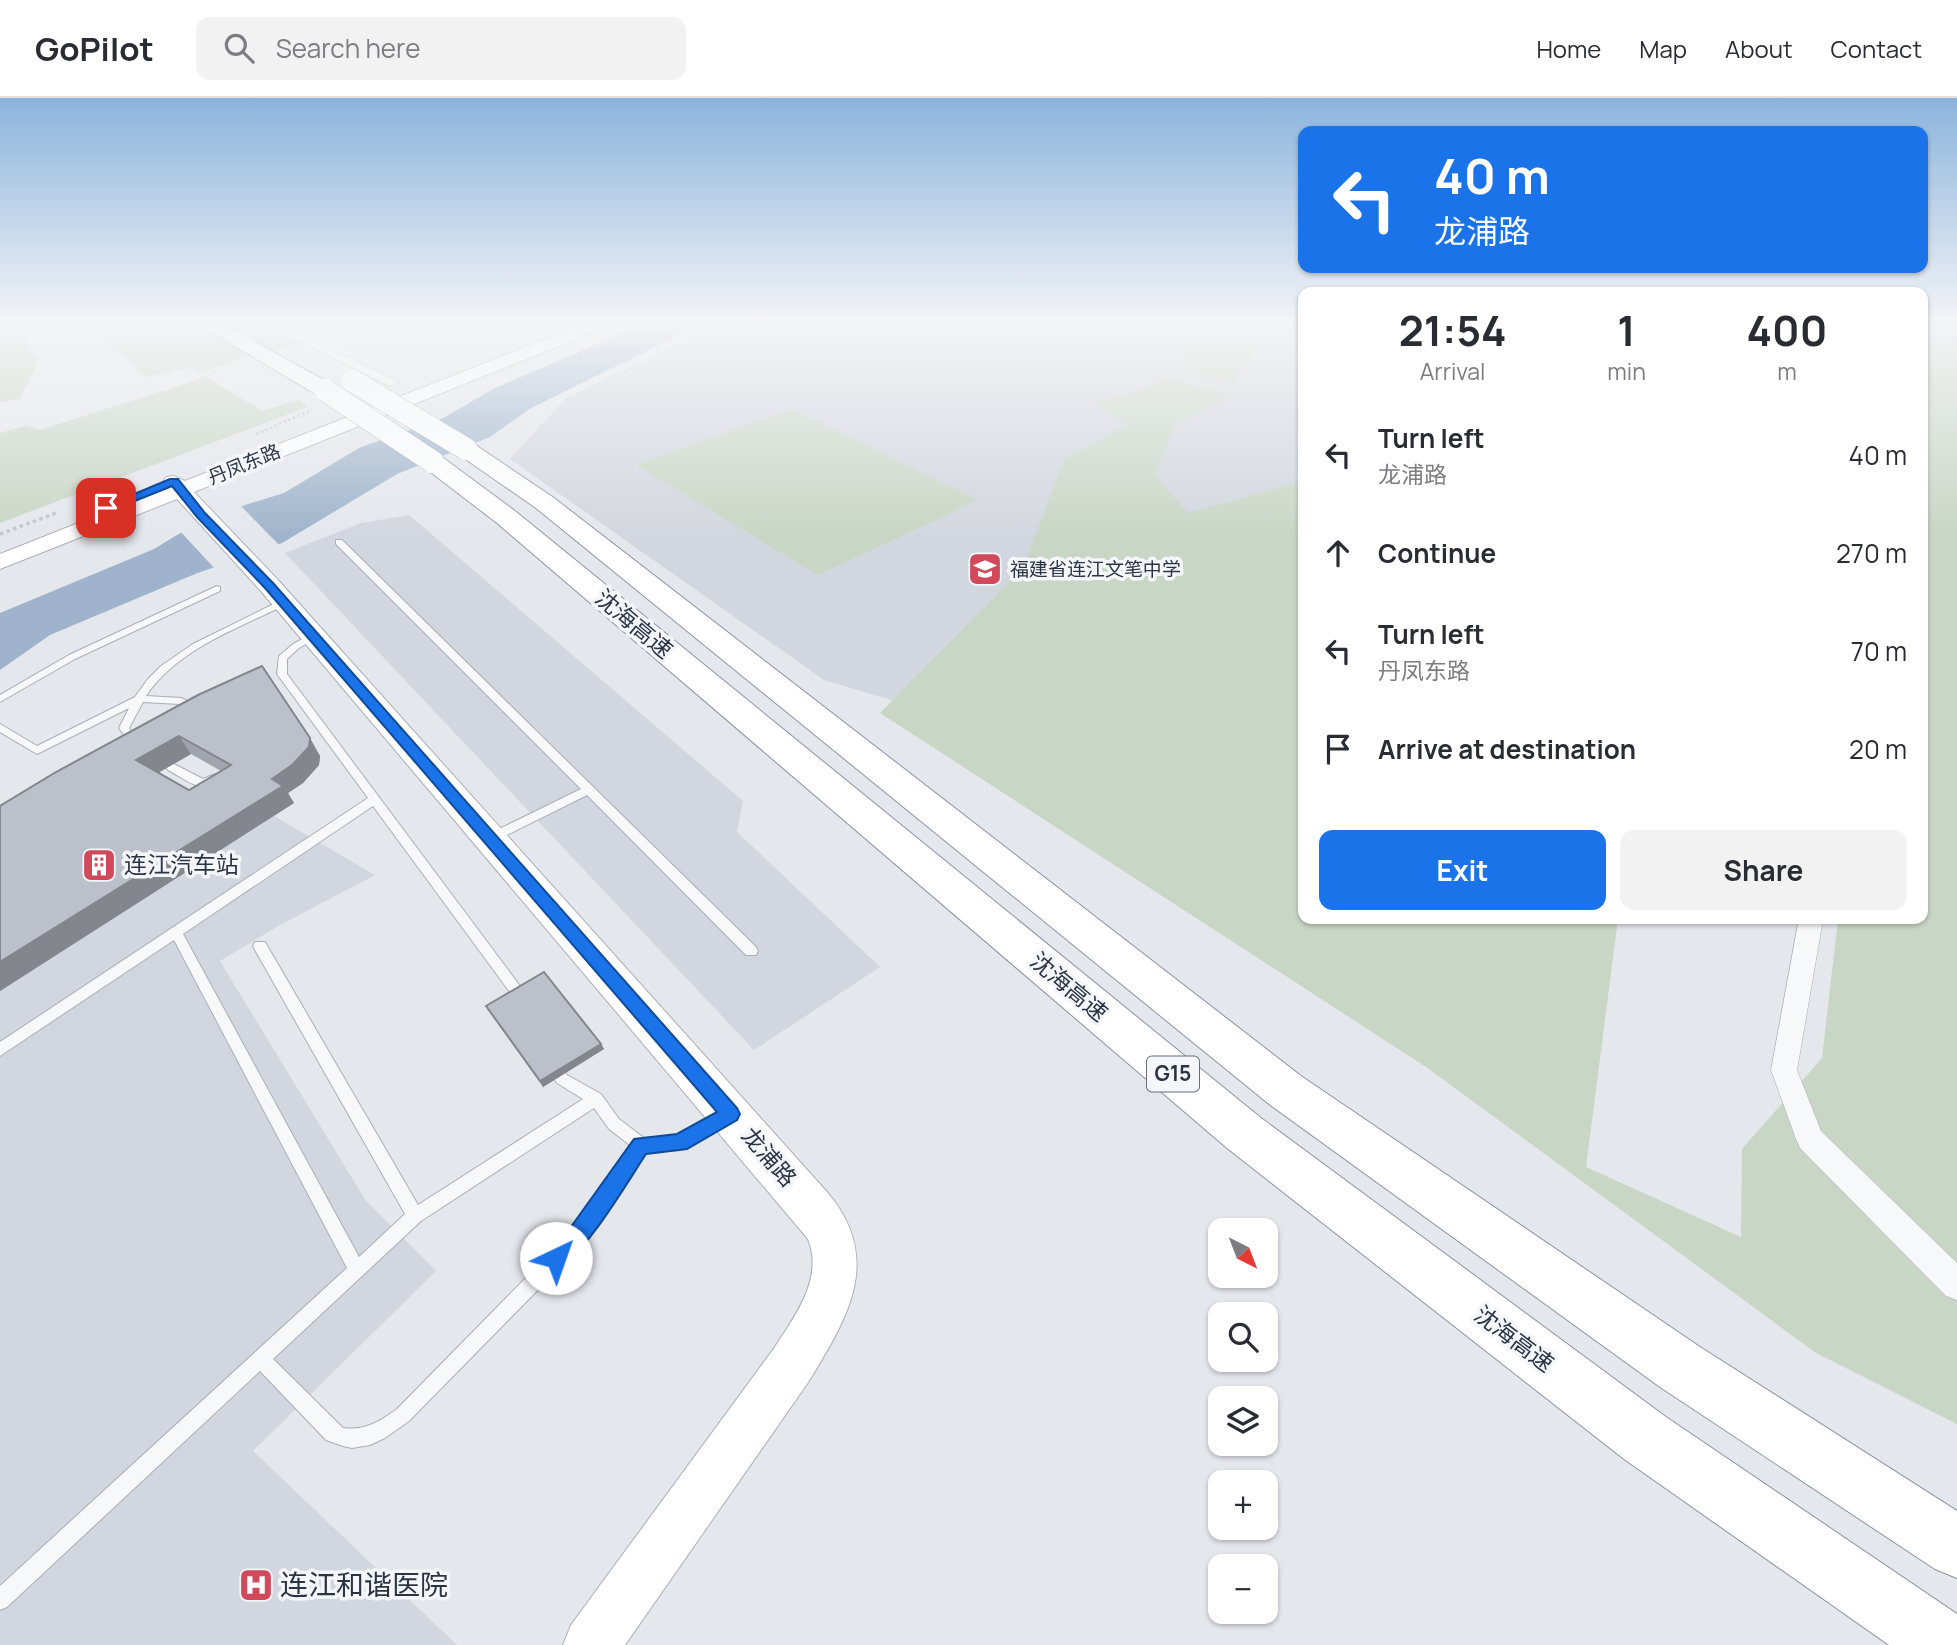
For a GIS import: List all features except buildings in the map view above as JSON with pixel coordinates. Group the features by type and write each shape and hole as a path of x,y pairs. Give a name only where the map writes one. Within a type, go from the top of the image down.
{"highway":[{"name":"沈海高速","path":"331,393 556,512 1285,1090 1680,1367 1957,1547"},
{"name":"沈海高速","path":"369,393 450,456 506,517 1244,1133 1645,1438 1945,1645"}],"main road":[{"name":"丹凤东路","path":"0,562 177,486 406,393"},
{"name":"丹凤东路","path":"0,551 418,393"},
{"name":"龙浦路","path":"177,486 314,636 491,838 826,1226 832,1241 833,1283 828,1304 792,1364 591,1645"}],"street":[{"path":"1810,924 1784,1070 1810,1139 1957,1286"}],"lane":[{"path":"339,542 751,951"},
{"path":"0,699 72,657 217,589"},
{"path":"137,748 124,728 139,699 154,679 181,656 284,603"},
{"path":"314,636 282,658 282,674 516,990 513,1013 521,1024"},
{"path":"0,727 37,751 139,699 181,701 206,712"},
{"path":"172,767 203,784 220,774"},
{"path":"491,838 589,790"},
{"path":"0,1050 374,799"},
{"path":"176,932 357,1269"},
{"path":"260,946 415,1216"},
{"path":"545,1057 562,1079 596,1100 614,1124 641,1145 680,1143 730,1114"},
{"path":"0,1600 415,1216 596,1100"},
{"path":"260,1359 332,1433 346,1440 363,1439 384,1429 403,1415 576,1238 641,1145"}],"shaded area":[{"name":"福建省连江文笔中学","path":"576,393 1298,393 1298,899 1126,769 824,680 510,459 566,398"},
{"path":"409,515 743,801 737,832 880,967 754,1050 285,553 361,523"},
{"path":"274,816 375,875 280,925 220,961 366,1201 436,1271 253,1451 457,1645 0,1645 0,991"}],"green space":[{"path":"0,393 23,393 20,399 0,402"},
{"path":"155,393 233,393 262,411 299,400 307,407 0,523 0,433 25,426 40,430"},
{"path":"1127,393 1222,393 1233,396 1175,424 1155,475 1188,513 1298,483 1298,924 1617,924 1586,1167 1741,1237 1742,1149 1822,1058 1837,924 1928,924 1928,393 1957,393 1957,1424 1816,1353 1426,1067 880,713 1023,568 1064,459 1127,425 1095,404"},
{"path":"791,409 978,500 818,575 636,465"}],"water":[{"path":"486,393 561,393 531,408 490,437 397,474 282,543 195,574 50,635 0,670 0,613 154,549 182,532 245,505 284,493 359,448 443,418"}],"pier":[{"path":"239,504 281,547 216,570 179,530"}],"place":[{"name":"福建省连江文笔中学","path":"985,569"},
{"name":"连江汽车站","path":"99,865"},
{"name":"连江和谐医院","path":"256,1585"}],"route":[{"path":"106,508 174,482 201,515 269,585 730,1114 680,1143 641,1145 576,1238 556,1258"}]}
